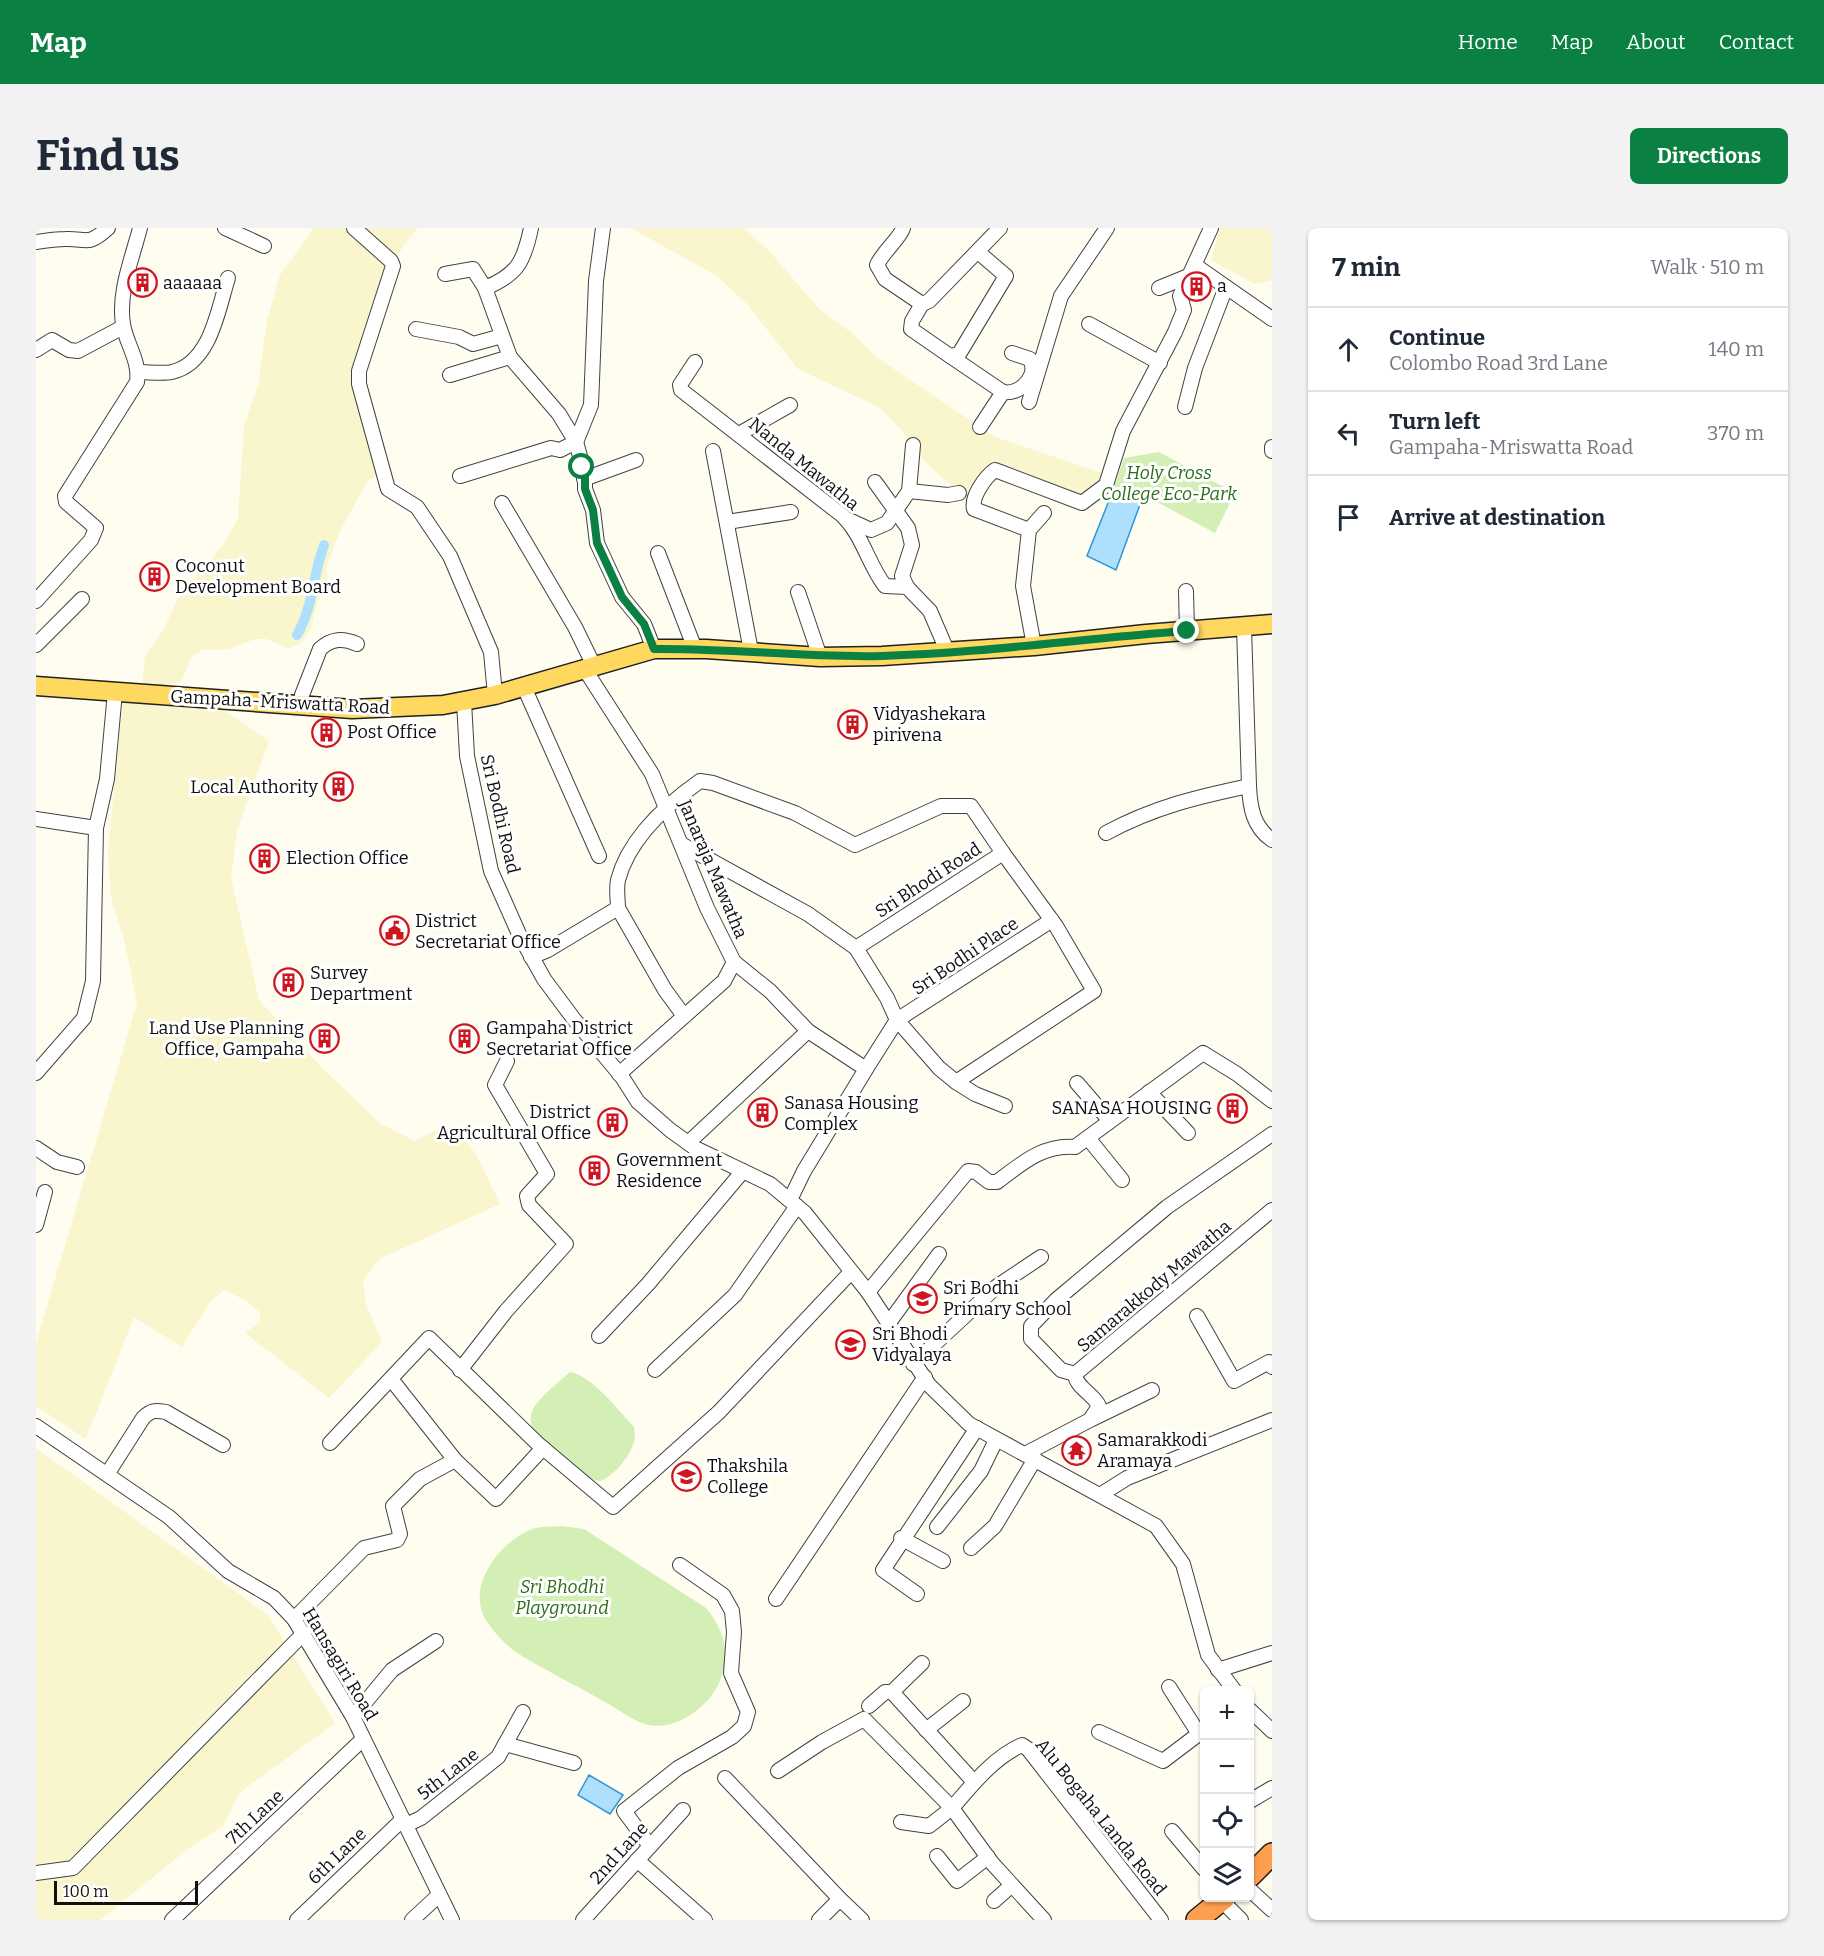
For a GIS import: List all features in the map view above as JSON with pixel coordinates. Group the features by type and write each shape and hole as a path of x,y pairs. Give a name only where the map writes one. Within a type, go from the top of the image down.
{"highway":[{"path":"1254,1872 1272,1854"},
{"path":"1197,1920 1218,1902"}],"main road":[{"name":"Gampaha-Mriswatta Road","path":"36,686 360,709 464,702 654,649 751,651 820,657 948,653 1272,624"}],"street":[{"path":"36,242 67,238 75,234 84,242 98,237 108,228"},
{"path":"36,601 91,540 96,528 66,502 65,496 132,392 138,372 123,327 122,299 140,228"},
{"path":"225,228 264,246"},
{"path":"354,228 391,261 393,266 359,371 359,384 378,446 388,489 421,512 457,569 491,652 495,695"},
{"path":"485,288 513,274 527,246 531,228"},
{"path":"460,476 551,448 560,450 576,442 591,405 596,281 603,228"},
{"path":"903,228 902,233 882,254 877,265 885,279 922,304"},
{"path":"1000,228 929,302 922,304 912,321 911,329 1004,392 1011,394 1020,389 1031,376 1033,368 1029,359 1012,353"},
{"path":"1029,402 1061,296 1107,228"},
{"path":"1029,531 974,509 975,497 985,480 995,470 1082,504 1096,496 1106,485 1123,431 1160,363 1184,310 1180,296 1211,228"},
{"path":"950,356 959,354 975,332 1006,276 978,252"},
{"path":"445,274 473,269 477,271 510,357 559,414 576,442 593,510 597,543 622,597 644,624 654,649"},
{"path":"1193,270 1226,287 1272,319"},
{"path":"1159,288 1193,270"},
{"path":"138,372 170,372 185,366 201,352 208,340 228,278"},
{"path":"1185,407 1196,368 1226,287"},
{"path":"1089,324 1160,363"},
{"path":"36,350 52,340 69,350 78,351 123,327"},
{"path":"416,329 459,337 472,344 502,336"},
{"path":"450,375 510,357"},
{"name":"Nanda Mawatha","path":"695,362 680,385 681,390 845,518 856,530 871,567 885,586 907,587"},
{"path":"980,427 1004,392"},
{"path":"739,434 790,405"},
{"path":"845,518 871,530 887,523 909,491 913,446"},
{"path":"713,451 751,651"},
{"path":"584,479 636,460"},
{"path":"875,482 908,528 912,546 902,576 907,587 930,611 948,653"},
{"path":"909,491 948,495 959,493"},
{"name":"Janaraja Mawatha","path":"502,503 575,627 589,667 652,774 711,917 734,962 770,991 808,1031 866,1069"},
{"path":"727,522 791,512"},
{"path":"1034,646 1023,586 1029,531 1044,513"},
{"path":"658,553 695,649"},
{"path":"798,591 820,657"},
{"path":"1186,591 1187,631"},
{"path":"36,645 82,599"},
{"path":"1244,627 1250,807 1256,822 1272,840"},
{"path":"301,706 302,695 320,649 326,644 343,638 357,644"},
{"path":"524,687 599,856"},
{"path":"36,1073 84,1018 93,981 96,828 107,779 115,692"},
{"name":"Sri Bodhi Road","path":"464,702 467,756 492,871 531,957 544,979 619,1074 638,1102 688,1143 770,1184 794,1203 868,1292 913,1364 954,1411 996,1440 1156,1526 1183,1564 1208,1655 1231,1686"},
{"name":"Sri Bhodi Road","path":"618,908 617,883 624,864 644,831 667,807 700,781 713,783 795,813 855,845 941,806 971,806 1003,853 856,948"},
{"path":"1107,833 1141,814 1249,786"},
{"path":"36,819 96,828"},
{"path":"681,844 808,914 856,948 887,998 897,1020 939,1068 975,1094 1005,1106"},
{"path":"956,1082 1094,991 1052,920 1003,853"},
{"path":"531,957 548,950 618,908 665,990 684,1016"},
{"name":"Sri Bodhi Place","path":"897,1020 1052,920"},
{"path":"619,1074 724,981 734,962"},
{"path":"655,1370 735,1294 794,1203 804,1171 897,1020"},
{"path":"688,1143 808,1031"},
{"path":"868,1292 968,1171 976,1172 989,1182 997,1182 1034,1155 1059,1146 1075,1147 1203,1053 1237,1074 1272,1101"},
{"path":"460,1370 506,1311 566,1244 529,1205 526,1196 547,1174 495,1085 507,1061"},
{"path":"1077,1083 1110,1121"},
{"path":"1149,1092 1188,1133"},
{"path":"1076,1374 1061,1370 1031,1340 1031,1326 1056,1300 1167,1207 1272,1134"},
{"path":"1088,1137 1122,1180"},
{"path":"36,1148 57,1162 76,1167"},
{"path":"598,1336 648,1284 743,1171"},
{"path":"36,1226 45,1192"},
{"name":"Samarakkody Mawatha","path":"1090,1420 1099,1406 1076,1380 1076,1374 1272,1210"},
{"path":"888,1324 939,1254"},
{"path":"913,1364 996,1287 1041,1257"},
{"path":"330,1443 429,1338 435,1341 460,1370 543,1448 613,1507 718,1412 851,1272"},
{"path":"1197,1316 1234,1381 1269,1362 1272,1367"},
{"path":"776,1599 925,1377"},
{"path":"391,1379 455,1460 496,1498 543,1448"},
{"path":"971,1548 994,1526 1030,1457 1090,1420 1152,1390"},
{"path":"108,1473 143,1418 149,1412 156,1410 166,1412 223,1445"},
{"path":"1100,1495 1127,1478 1272,1420"},
{"name":"Hansagiri Road","path":"36,1426 108,1473 169,1517 228,1571 273,1598 294,1619 353,1717 452,1920"},
{"path":"917,1594 882,1570 901,1538 977,1428"},
{"path":"937,1527 981,1471 996,1440"},
{"path":"294,1619 364,1548 397,1540 400,1534 393,1506 420,1479 455,1460"},
{"path":"901,1538 943,1561"},
{"path":"650,1846 624,1810 678,1768 732,1737 744,1726 748,1712 731,1673 734,1632 732,1611 723,1595 680,1565"},
{"path":"36,1873 73,1868 304,1634"},
{"path":"353,1717 392,1670 436,1641"},
{"path":"1218,1670 1270,1658"},
{"path":"869,1706 885,1692 892,1692 922,1663"},
{"path":"1170,1687 1200,1729"},
{"path":"892,1692 974,1782 952,1808 929,1826 901,1822"},
{"path":"926,1730 963,1701"},
{"name":"5th Lane","path":"404,1822 422,1818 498,1757 523,1712"},
{"path":"1254,1714 1272,1731"},
{"path":"778,1771 822,1742 864,1719 952,1808 988,1857 1044,1920"},
{"path":"1099,1732 1163,1761 1200,1733"},
{"name":"7th Lane","path":"172,1920 363,1739"},
{"path":"505,1744 574,1763"},
{"name":"Alu Bogaha Landa Road","path":"974,1782 1009,1750 1022,1745 1029,1749 1161,1920"},
{"path":"725,1778 862,1920"},
{"path":"1254,1799 1272,1788"},
{"name":"2nd Lane","path":"583,1920 683,1810"},
{"name":"6th Lane","path":"297,1920 404,1822"},
{"path":"1172,1831 1200,1864"},
{"path":"937,1856 957,1881 988,1857"},
{"path":"637,1860 705,1920"},
{"path":"994,1901 1012,1885"},
{"path":"412,1920 439,1894"},
{"path":"1254,1894 1272,1910"},
{"path":"819,1920 840,1899"},
{"path":"1225,1902 1241,1920"}],"shaded area":[{"path":"314,228 417,228 397,255 385,282 357,372 379,473 367,482 340,531 326,568 328,583 320,592 311,628 302,642 289,649 267,639 255,639 229,649 202,650 192,656 181,682 142,689 145,656 164,629 177,600 223,545 238,519 244,425 258,386 267,321 280,275"},
{"path":"631,228 744,228 771,253 819,309 852,333 876,357 995,437 1102,473 1097,489 1081,502 999,477 989,478 973,505 924,461 903,432 880,408 798,369 747,304 717,276"},
{"path":"1220,228 1272,228 1272,280 1255,284 1211,260"},
{"path":"123,698 221,708 269,741 237,831 231,878 259,1000 323,1069 381,1124 415,1141 440,1128 459,1131 477,1156 500,1204 379,1259 363,1281 366,1304 382,1342 329,1398 245,1333 261,1321 259,1312 247,1301 224,1290 210,1302 182,1347 134,1317 86,1439 36,1406 36,1343 137,1003 124,940 111,897 108,852"},
{"path":"36,1448 268,1615 335,1723 239,1793 223,1826 189,1848 100,1920 36,1920"}],"green space":[{"name":"Holy Cross College Eco-Park","path":"1159,452 1235,493 1215,533 1146,496 1142,499 1114,488 1124,458"},
{"path":"570,1372 596,1387 634,1427 634,1442 631,1450 614,1472 601,1481 594,1480 574,1469 543,1442 531,1425 532,1413 536,1404"},
{"name":"Sri Bhodhi Playground","path":"561,1526 584,1529 706,1608 713,1617 722,1634 725,1662 714,1692 698,1709 678,1722 667,1725 656,1726 640,1722 513,1650 488,1623 481,1610 480,1596 489,1567 498,1555 521,1535 533,1529"}],"water":[{"path":"1114,488 1142,499 1116,570 1087,556"},
{"path":"589,1775 623,1795 610,1814 578,1795"}],"waterway":[{"path":"297,635 310,602 324,545"}],"place":[{"name":"aaaaaa","path":"142,283"},
{"name":"a","path":"1196,286"},
{"name":"Coconut Development Board","path":"154,576"},
{"name":"Vidyashekara pirivena","path":"852,724"},
{"name":"Post Office","path":"326,732"},
{"name":"Local Authority","path":"339,787"},
{"name":"Election Office","path":"265,858"},
{"name":"District Secretariat Office","path":"394,931"},
{"name":"Survey Department","path":"289,983"},
{"name":"Land Use Planning Office, Gampaha","path":"325,1038"},
{"name":"Gampaha District Secretariat Office","path":"465,1038"},
{"name":"SANASA HOUSING","path":"1233,1108"},
{"name":"Sanasa Housing Complex","path":"763,1113"},
{"name":"District Agricultural Office","path":"612,1122"},
{"name":"Government Residence","path":"595,1170"},
{"name":"Sri Bodhi Primary School","path":"922,1298"},
{"name":"Sri Bhodi Vidyalaya","path":"851,1344"},
{"name":"Samarakkodi Aramaya","path":"1076,1450"},
{"name":"Thakshila College","path":"686,1476"}],"route":[{"path":"582,467 585,474 585,489 593,510 597,543 622,597 644,624 654,649 751,651 820,657 882,656 1034,646 1187,631"}]}
